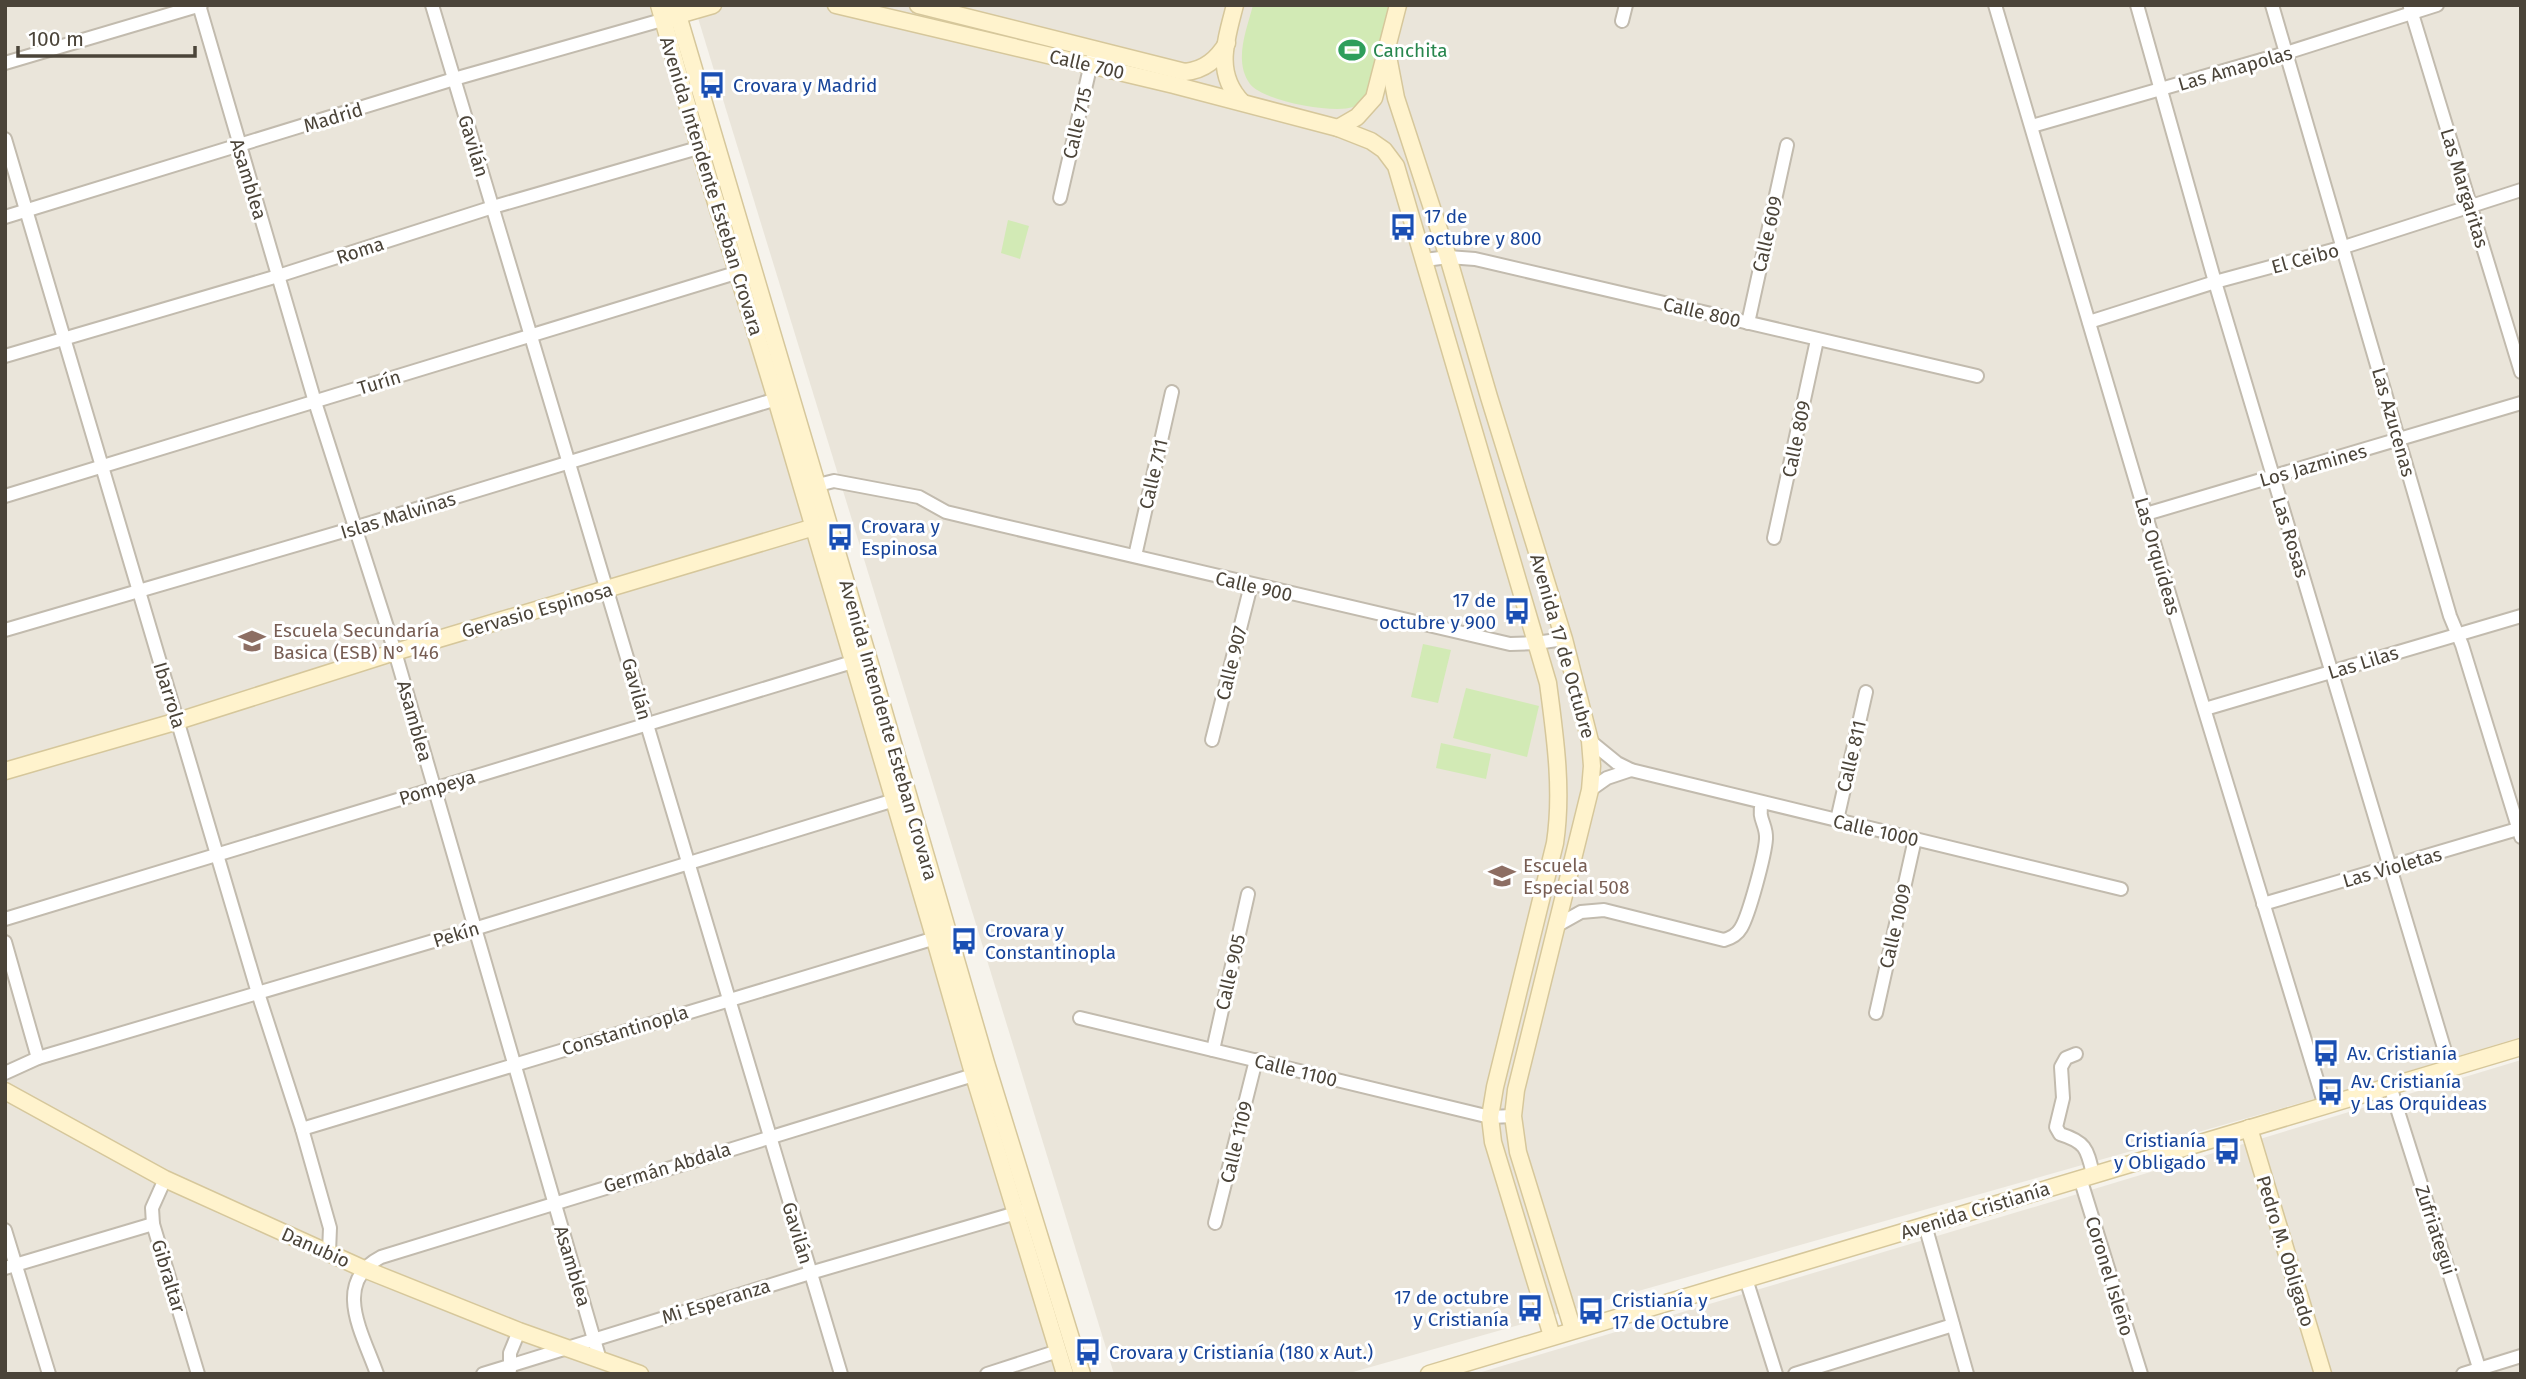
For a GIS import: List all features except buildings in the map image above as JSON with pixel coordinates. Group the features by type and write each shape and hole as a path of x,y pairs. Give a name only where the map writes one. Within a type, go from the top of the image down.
{"main road":[{"path":"668,11 713,5"},
{"name":"Calle 700","path":"836,5 1242,102 1338,128"},
{"name":"Calle 700","path":"921,5 1185,72 1194,71 1214,61 1227,43"},
{"path":"1235,5 1227,43 1225,74 1228,84 1242,102"},
{"path":"1338,128 1357,117 1374,98 1398,5"},
{"name":"Avenida Intendente Esteban Crovara","path":"668,11 715,143 745,271 783,397 812,528 861,659"},
{"name":"Avenida Intendente Esteban Crovara","path":"668,11 699,148 745,271"},
{"name":"Avenida 17 de Octubre","path":"1387,51 1396,98 1448,257 1564,639 1590,741 1590,790 1516,1090 1513,1116 1518,1152 1573,1330"},
{"name":"Avenida 17 de Octubre","path":"1338,128 1371,141 1391,157 1396,166 1548,683 1555,737 1558,822 1490,1117 1496,1158 1552,1336"},
{"name":"Avenida Intendente Esteban Crovara","path":"783,397 818,485 861,659 1023,1211 1065,1374"},
{"name":"Gervasio Espinosa","path":"5,771 828,523"},
{"name":"Avenida Cristianía","path":"1429,1374 2521,1047"},
{"name":"Danubio","path":"5,1091 165,1179 364,1269 519,1331 640,1374"},
{"name":"Pedro M. Obligado","path":"2249,1128 2323,1374"},
{"name":"Avenida Intendente Esteban Crovara","path":"1023,1211 1082,1374"}],"street":[{"path":"5,64 199,5"},
{"name":"Asamblea","path":"199,5 315,402 435,787 600,1360"},
{"name":"Gavilán","path":"432,5 841,1374"},
{"path":"918,24 921,5"},
{"path":"1622,21 1626,5"},
{"name":"Las Orquídeas","path":"1995,5 2325,1106"},
{"name":"Las Rosas","path":"2137,5 2215,282 2450,1068"},
{"name":"Las Azucenas","path":"2272,5 2457,634 2520,831"},
{"name":"Las Amapolas","path":"2032,126 2286,53 2410,9 2437,5"},
{"name":"Las Margaritas","path":"2410,9 2521,372"},
{"name":"Madrid","path":"5,217 239,147 668,11"},
{"name":"Calle 715","path":"1060,198 1094,49"},
{"name":"Ibarrola","path":"5,139 258,993 302,1129 330,1228 329,1252"},
{"name":"Roma","path":"5,356 278,276 493,207 715,143"},
{"name":"Calle 609","path":"1748,323 1787,145"},
{"name":"El Ceibo","path":"2089,322 2215,282 2344,247 2521,190"},
{"name":"Calle 800","path":"1425,260 1448,257 1475,259 1977,376"},
{"name":"Turín","path":"5,496 530,334 745,271"},
{"name":"Calle 809","path":"1774,538 1817,340"},
{"name":"Calle 711","path":"1135,556 1171,392"},
{"name":"Islas Malvinas","path":"5,630 568,464 783,397"},
{"name":"Los Jazmines","path":"2146,514 2521,403"},
{"name":"Calle 900","path":"818,485 834,481 919,497 946,512 1510,644 1564,639"},
{"name":"Calle 907","path":"1212,740 1251,585"},
{"name":"Las Lilas","path":"2204,709 2521,615"},
{"name":"Pompeya","path":"5,919 861,659"},
{"name":"Calle 811","path":"1837,820 1866,692"},
{"name":"Calle 1000","path":"1590,741 1631,770 2121,889"},
{"path":"1590,790 1607,778 1631,770"},
{"name":"Pekín","path":"5,1073 38,1058 474,929 901,798"},
{"path":"1556,926 1581,912 1604,909 1724,940 1735,935 1747,914 1765,845 1766,833 1759,813 1762,803"},
{"path":"1558,822 1581,825"},
{"name":"Las Violetas","path":"2263,904 2520,831"},
{"name":"Calle 1009","path":"1876,1013 1915,839"},
{"name":"Calle 905","path":"1213,1049 1248,894"},
{"name":"Constantinopla","path":"302,1129 942,936"},
{"path":"5,942 38,1058"},
{"name":"Calle 1100","path":"1080,1018 1490,1117 1513,1116"},
{"name":"Coronel Isleño","path":"2076,1054 2067,1058 2061,1067 2063,1098 2056,1127 2060,1134 2078,1140 2088,1153 2087,1176 2141,1374"},
{"name":"Calle 1109","path":"1215,1223 1256,1060"},
{"name":"Germán Abdala","path":"364,1269 381,1257 981,1072"},
{"name":"Zufriategui","path":"2390,1086 2480,1371"},
{"name":"Gibraltar","path":"165,1179 155,1197 153,1224 198,1374"},
{"name":"Mi Esperanza","path":"484,1374 510,1370 595,1338 1023,1211"},
{"path":"10,1266 153,1224"},
{"path":"1924,1225 1967,1374"},
{"path":"5,1230 10,1266 49,1374"},
{"path":"364,1269 356,1280 353,1301 377,1374"},
{"path":"1746,1279 1776,1374"},
{"path":"1795,1374 1954,1325"},
{"path":"510,1370 510,1353 519,1331"},
{"path":"987,1374 1058,1352"},
{"path":"2463,1374 2480,1371 2521,1356"}],"shaded area":[{"path":"5,5 649,5 1058,1374 5,1374"},
{"path":"694,5 1987,5 2318,1098 1346,1374 1114,1374"},
{"path":"2000,5 2521,5 2521,1037 2333,1094 2322,1083"},
{"path":"2521,1060 2521,1374 1475,1374 2041,1205"}],"green space":[{"path":"1253,5 1390,5 1366,97 1353,107 1331,109 1283,101 1257,90 1250,84 1242,65 1245,34"},
{"path":"1008,220 1029,226 1020,259 1001,253"},
{"path":"1423,644 1451,650 1438,703 1411,697"},
{"path":"1466,688 1539,706 1527,757 1453,738"},
{"path":"1441,743 1491,754 1486,779 1436,768"}],"place":[{"name":"Canchita","path":"1352,50"},
{"name":"Crovara y Madrid","path":"712,85"},
{"name":"17 de octubre y 800","path":"1403,227"},
{"name":"Crovara y Espinosa","path":"840,537"},
{"name":"17 de octubre y 900","path":"1517,611"},
{"name":"Escuela Secundaría Basica (ESB) N° 146","path":"252,641"},
{"name":"Escuela Especial 508","path":"1502,876"},
{"name":"Crovara y Constantinopla","path":"964,941"},
{"name":"Av. Cristianía","path":"2326,1053"},
{"name":"Av. Cristianía y Las Orquideas","path":"2330,1092"},
{"name":"Cristianía y Obligado","path":"2227,1151"},
{"name":"17 de octubre y Cristianía","path":"1530,1308"},
{"name":"Cristianía y 17 de Octubre","path":"1591,1311"},
{"name":"Crovara y Cristianía (180 x Aut.)","path":"1088,1352"}]}
